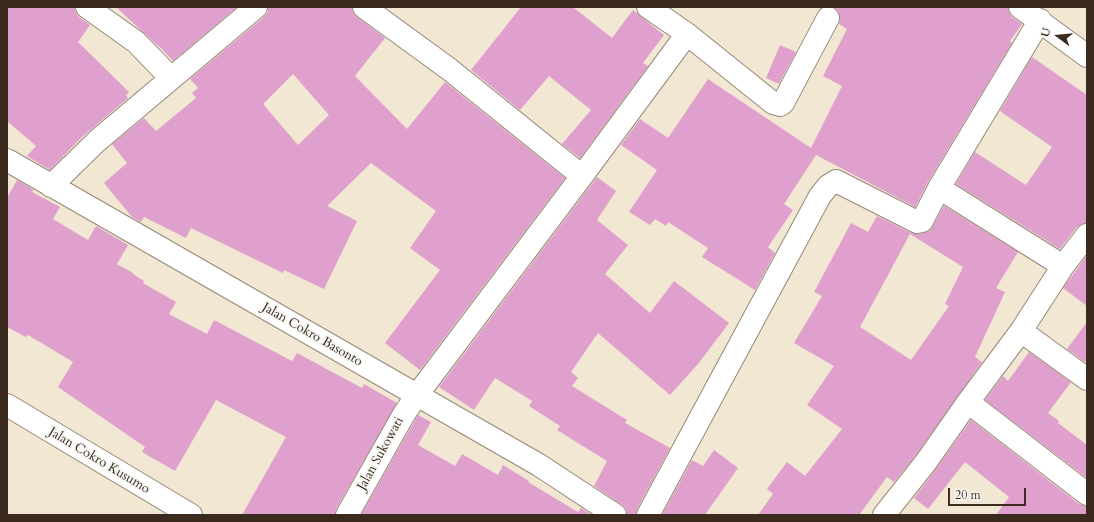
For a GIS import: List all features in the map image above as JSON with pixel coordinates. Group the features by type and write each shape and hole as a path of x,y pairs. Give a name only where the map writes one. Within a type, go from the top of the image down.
{"street":[{"path":"87,7 136,42 171,78"},
{"path":"51,186 97,141 256,7"},
{"path":"364,7 449,69 582,176"},
{"path":"648,7 687,34 773,103 780,105 783,103 828,18"},
{"path":"1020,7 1040,20 1087,56"},
{"path":"648,515 820,196 828,186 836,181 917,222 922,221 939,188 1040,20"},
{"name":"Jalan Sukowati","path":"347,515 404,414 417,395 687,34"},
{"name":"Jalan Cokro Basonto","path":"7,160 539,465 614,515"},
{"path":"939,188 1063,266"},
{"path":"884,515 926,462 968,402 1021,331 1063,266 1087,235"},
{"path":"1021,331 1087,379"},
{"path":"968,402 1087,494"},
{"name":"Jalan Cokro Kusumo","path":"7,405 191,515"}],"building":[{"path":"7,7 75,7 76,13 79,17 90,25 78,42 129,92 126,95 128,98 82,137 50,170 27,156 36,146 7,121"},
{"path":"116,7 237,7 173,61 159,46"},
{"path":"268,7 352,7 353,12 357,17 385,38 355,76 407,129 445,82 565,178 420,370 385,343 440,270 410,248 436,211 371,163 327,206 357,221 324,289 284,270 283,273 191,228 186,238 144,217 141,222 132,217 104,183 127,163 112,144 144,118 156,131 196,98 192,93 198,88 190,79 268,12","holes":["293,74 329,115 298,145 263,104"]},
{"path":"521,7 573,7 612,38 633,10 664,35 643,63 648,66 580,158 562,144 591,110 549,76 520,110 471,70"},
{"path":"834,7 1008,7 1012,17 1022,24 1010,41 1012,43 928,182 915,207 816,155 784,204 793,210 768,247 775,253 755,290 702,257 708,248 668,222 666,226 655,219 650,225 629,212 657,170 621,145 640,119 668,138 708,79 811,148 842,86 823,76 847,29 839,24 840,17 838,11"},
{"path":"780,45 796,52 779,84 766,78"},
{"path":"1032,57 1087,95 1087,223 1077,227 1060,249 956,184 975,152 1026,185 1052,147 1000,111"},
{"path":"597,177 616,191 597,220 628,245 605,274 650,313 674,281 729,323 698,364 670,395 598,333 571,372 578,378 572,386 627,420 625,423 670,448 637,509 636,515 627,515 626,509 622,505 594,486 607,461 557,430 560,426 529,406 532,401 495,378 474,410 439,387"},
{"path":"17,180 34,190 32,192 60,207 53,219 88,240 96,226 128,245 117,264 144,281 143,283 176,302 169,314 207,334 214,320 292,361 297,353 362,388 364,384 397,403 336,509 335,515 242,515 286,437 216,400 175,471 142,452 145,447 58,387 73,362 28,335 26,337 7,327 7,198"},
{"path":"944,206 1018,252 996,288 1005,292 975,357 982,362 916,455 894,482 887,477 859,515 758,515 773,494 767,489 787,462 805,476 842,429 807,405 834,366 794,343 822,296 814,292 851,223 868,232 877,216 911,233 919,234 930,231","holes":["910,234 963,267 945,304 949,306 911,360 860,327"]},
{"path":"1087,255 1087,306 1063,288"},
{"path":"1087,322 1087,360 1085,362 1067,349"},
{"path":"1029,352 1071,382 1048,413 1059,421 1058,423 1087,445 1087,478 985,400 1003,376 1008,381"},
{"path":"418,415 431,422 418,445 455,466 462,454 498,475 503,465 578,512 581,508 592,515 361,515"},
{"path":"971,420 1079,504 1087,506 1087,515 996,515 1009,497 965,462 928,509 914,498"},
{"path":"714,450 738,468 705,515 662,515 692,460 703,466"}]}
